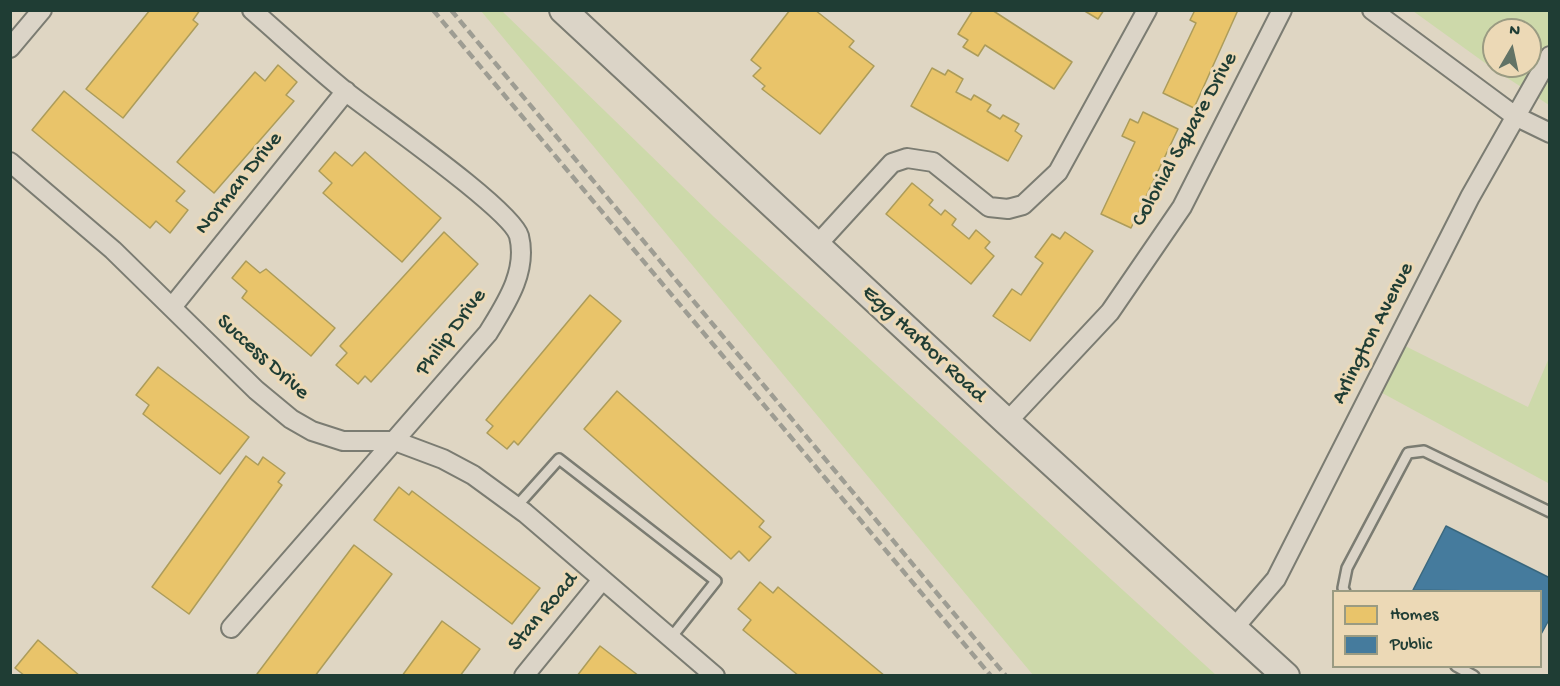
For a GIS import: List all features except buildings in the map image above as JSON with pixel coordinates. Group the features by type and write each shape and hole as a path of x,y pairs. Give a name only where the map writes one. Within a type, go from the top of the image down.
{"street":[{"path":"10,48 42,10"},
{"name":"Philip Drive","path":"231,628 488,333 514,288 521,252 518,234 489,202 346,92 252,10"},
{"name":"Egg Harbor Road","path":"563,10 1007,422 1286,675"},
{"path":"816,246 892,163 908,158 933,162 989,207 1008,209 1023,205 1058,172 1147,10"},
{"name":"Colonial Square Drive","path":"1007,422 1110,312 1182,207 1282,10"},
{"path":"1372,10 1515,116 1550,133"},
{"name":"Arlington Avenue","path":"1233,628 1276,579 1470,197 1550,56"},
{"name":"Norman Drive","path":"172,307 346,92"},
{"name":"Success Drive","path":"10,162 113,250 256,390 291,419 312,431 343,441 395,441 443,459 473,475 516,507 715,675"},
{"name":"Stan Road","path":"524,675 602,580"}],"lane":[{"path":"1344,590 1347,568 1408,453 1424,451 1550,512"},
{"path":"516,507 559,459 716,581 670,639"},
{"path":"1460,668 1474,675"}],"green space":[{"path":"481,11 502,11 714,217 1216,675 1033,675"},
{"path":"1413,11 1549,11 1549,105 1507,78 1542,78 1542,18 1482,18 1482,61"},
{"path":"1397,342 1528,407 1549,358 1548,483 1373,388"}],"railway":[{"path":"433,10 991,676"},
{"path":"451,10 1006,676"}]}
